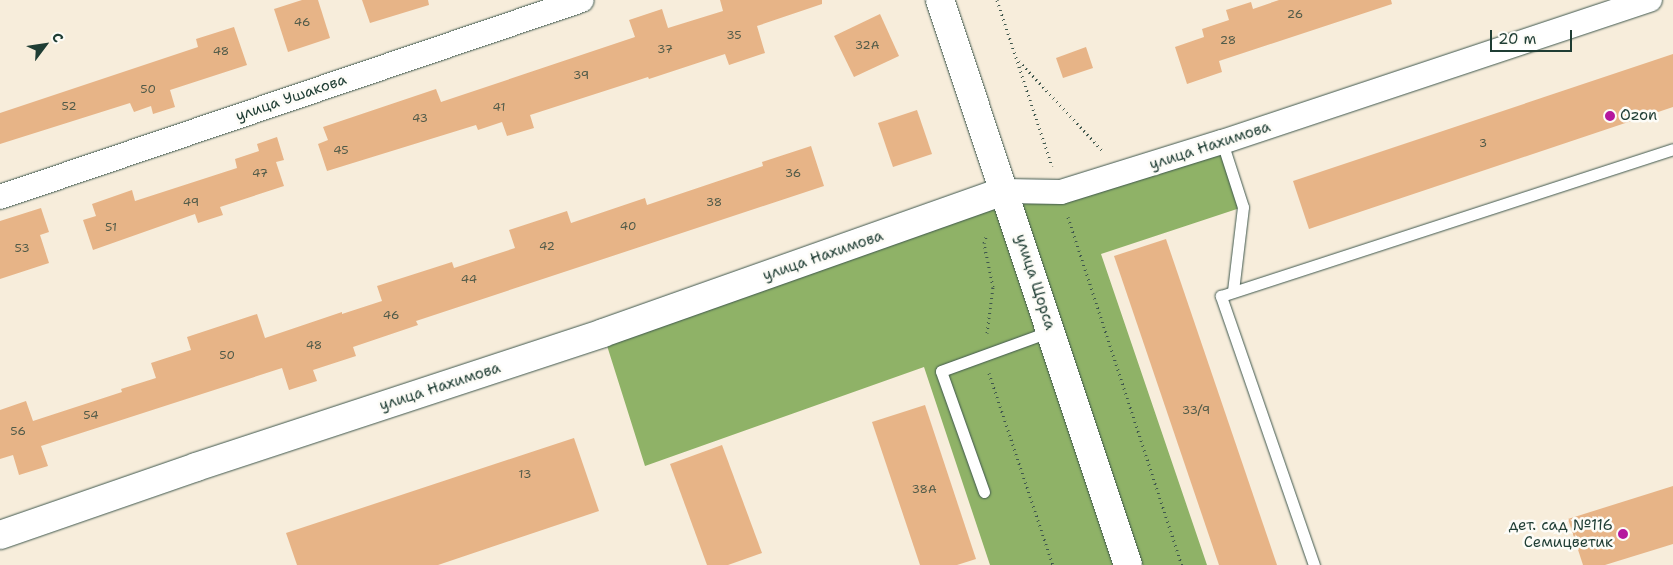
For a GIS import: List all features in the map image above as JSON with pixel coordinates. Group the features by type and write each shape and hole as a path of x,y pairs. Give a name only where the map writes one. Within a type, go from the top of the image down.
{"street":[{"name":"улица Ушакова","path":"0,197 582,0"},
{"name":"улица Щорса","path":"940,0 1128,565"},
{"name":"улица Нахимова","path":"0,535 196,467 603,333 1005,192 1061,192 1222,142 1650,0"}],"lane":[{"path":"1222,142 1243,207 1233,291"},
{"path":"1314,565 1221,296 1673,149"},
{"path":"984,492 941,371 1051,331"}],"path":[{"path":"997,0 1182,565"},
{"path":"1016,59 1123,173"},
{"path":"1005,192 984,243 993,287 983,355 1053,565"}],"green space":[{"path":"1222,142 1243,207 1101,254 1207,565 990,565 924,367 645,466 603,333 1005,191 1061,192"}],"building":[{"path":"302,0 318,0 330,38 288,52 274,9"},
{"path":"362,0 428,0 429,5 370,23"},
{"path":"720,0 822,0 822,4 757,26 765,53 729,65 725,54 649,79 648,77 530,115 534,128 507,136 502,122 478,130 476,125 327,171 318,144 328,140 323,127 436,89 441,102 635,37 629,20 662,9 668,28 723,11"},
{"path":"1279,0 1391,0 1392,4 1219,61 1222,72 1187,84 1175,47 1204,37 1202,29 1229,20 1226,10 1251,2 1253,9"},
{"path":"880,14 899,56 854,77 834,36"},
{"path":"234,27 247,65 170,90 175,107 153,114 151,106 134,112 130,103 0,144 0,113 198,47 196,39"},
{"path":"1086,47 1093,68 1063,78 1056,58"},
{"path":"1673,54 1673,107 1309,229 1293,181"},
{"path":"917,110 932,154 893,167 878,123"},
{"path":"277,137 284,160 276,162 284,186 220,207 223,215 198,223 195,214 93,250 83,220 96,216 92,204 132,190 135,201 237,168 235,159 259,151 257,144"},
{"path":"811,146 824,186 416,321 418,325 353,347 356,356 313,370 317,381 289,390 282,368 41,446 48,466 19,475 13,455 0,459 0,410 26,401 33,421 122,392 121,389 156,378 151,363 191,350 187,337 257,314 265,338 342,312 342,314 382,301 377,286 452,262 454,268 515,248 509,230 567,211 571,223 645,198 647,205 763,166 762,162"},
{"path":"41,208 49,232 40,235 49,263 0,279 0,221"},
{"path":"1166,239 1277,565 1219,565 1114,256"},
{"path":"925,405 976,559 957,565 920,565 872,422"},
{"path":"574,438 599,511 438,565 297,565 286,533"},
{"path":"722,445 762,553 728,565 707,565 670,464"},
{"name":"дет. сад №116 Семицветик","path":"1673,486 1673,544 1605,565 1583,565 1568,519"}],"place":[{"name":"Ozon","path":"1610,116"},
{"name":"дет. сад №116 Семицветик","path":"1623,534"}]}
